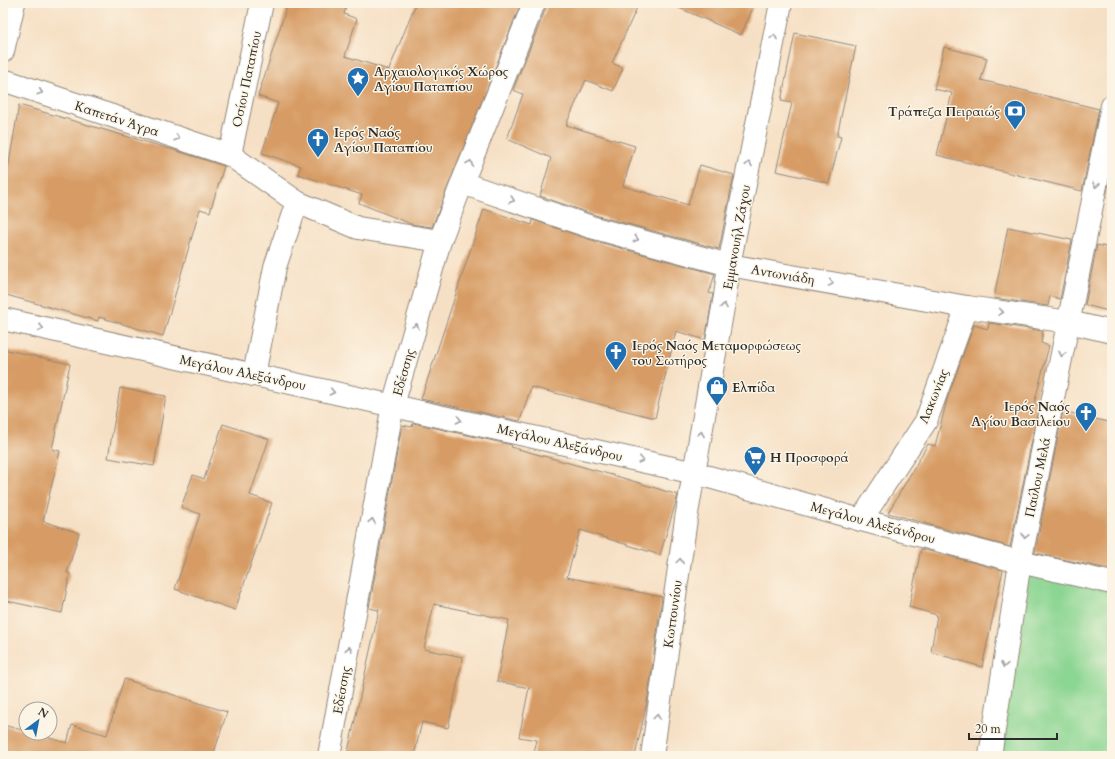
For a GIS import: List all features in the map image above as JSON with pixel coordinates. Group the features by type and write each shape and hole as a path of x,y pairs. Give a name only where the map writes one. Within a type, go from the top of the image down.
{"street":[{"path":"3,51 14,3"},
{"name":"Οσίου Παταπίου","path":"230,155 262,3"},
{"name":"Εδέσσης","path":"329,756 394,405 440,241 534,3"},
{"name":"Εμμανουήλ Ζάχου","path":"695,473 729,265 781,3"},
{"name":"Καπετάν Άγρα","path":"3,80 230,155 297,202 358,228 440,241"},
{"name":"Παύλου Μελά","path":"990,756 1020,562 1112,106"},
{"name":"Αντωνιάδη","path":"462,183 591,227 729,265 967,307 1069,322 1112,332"},
{"path":"254,374 275,267 297,202"},
{"name":"Λακωνίας","path":"861,520 926,421 967,307"},
{"name":"Μεγάλου Αλεξάνδρου","path":"3,319 695,473 861,520 1020,562 1112,583"},
{"name":"Κωττουνίου","path":"652,756 686,519 695,473"}],"green space":[{"path":"1020,562 1112,585 1112,756 990,756"}],"building":[{"path":"288,3 347,3 344,14 357,19 345,56 389,70 416,3 521,3 432,227 411,224 359,203 362,195 298,174 301,166 262,153 278,103 258,96"},
{"path":"546,3 639,3 612,63 623,68 613,91 586,80 566,125 635,146 623,186 688,205 700,165 734,175 719,249 595,215 540,196 551,158 507,139 523,94 513,90 546,8"},
{"path":"668,3 755,3 741,35"},
{"path":"795,33 856,46 837,136 841,137 829,183 776,171 792,103 781,101"},
{"name":"Τράπεζα Πειραιώς","path":"944,47 987,58 981,80 1099,109 1082,191 937,155 952,93 934,89"},
{"path":"19,105 224,166 210,212 200,209 163,336 99,317 98,321 3,294 3,198"},
{"path":"1112,169 1112,199 1106,197"},
{"path":"484,209 532,225 533,220 588,239 715,274 709,293 713,294 705,340 676,331 655,418 531,387 520,421 421,399"},
{"path":"1008,227 1072,240 1060,299 1050,296 1048,306 994,298"},
{"path":"1097,245 1112,248 1112,312 1085,305"},
{"path":"989,323 1043,331 1041,343 1049,346 1034,404 1039,406 1010,547 888,513 928,444 935,446 948,396 974,325 988,329"},
{"path":"3,349 70,364 52,449 60,451 43,521 79,533 67,573 70,573 62,613 3,600"},
{"path":"120,388 166,396 154,466 108,458"},
{"path":"1063,411 1112,423 1112,570 1035,553"},
{"path":"413,423 512,445 511,447 678,495 660,555 580,530 567,577 662,597 648,697 635,756 533,756 537,740 519,737 529,688 497,681 509,620 434,604 424,649 463,657 448,728 422,722 414,756 347,756 379,610 369,608 402,425 412,427"},
{"path":"223,424 269,439 250,495 272,503 235,610 175,589 200,514 181,507 193,475 204,479"},
{"path":"921,549 1003,570 982,667 931,652 937,615 909,607"},
{"path":"124,679 227,712 213,756 3,756 3,725 18,729 18,741 58,740 67,743 72,725 107,735"}],"place":[{"name":"Αρχαιολογικός Χώρος Αγίου Παταπίου","path":"358,98"},
{"name":"Τράπεζα Πειραιώς","path":"1015,130"},
{"name":"Ιερός Ναός Αγίου Παταπίου","path":"318,158"},
{"name":"Ιερός Ναός Μεταμορφώσεως του Σωτήρος","path":"616,372"},
{"name":"Ελπίδα","path":"717,406"},
{"name":"Ιερός Ναός Αγίου Βασιλείου","path":"1086,432"},
{"name":"Η Προσφορά","path":"755,476"}]}
